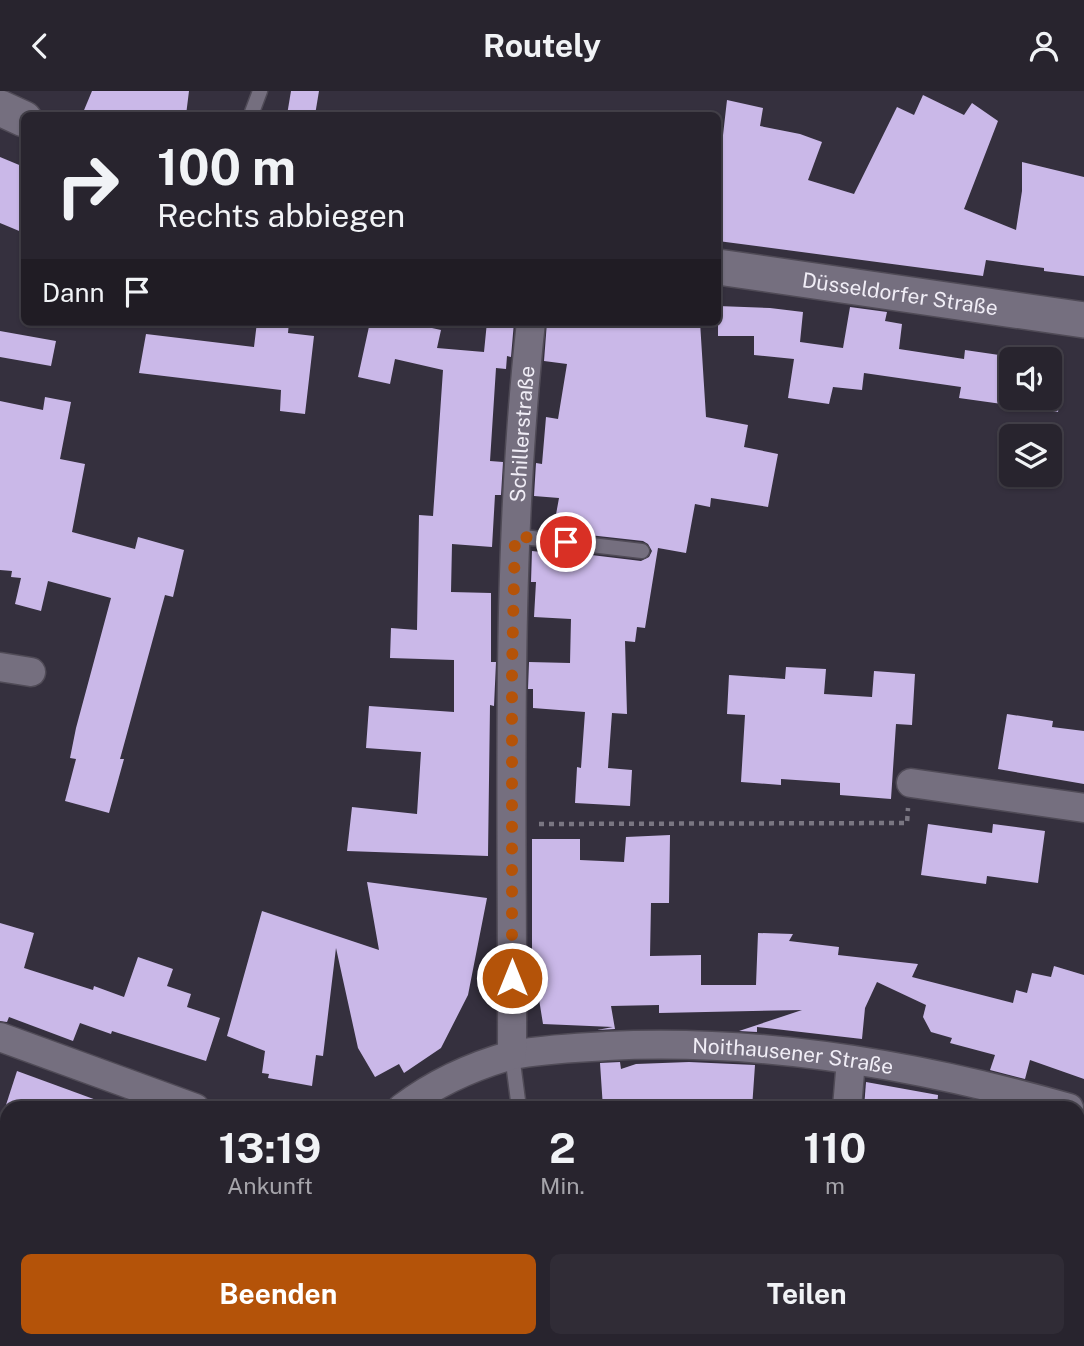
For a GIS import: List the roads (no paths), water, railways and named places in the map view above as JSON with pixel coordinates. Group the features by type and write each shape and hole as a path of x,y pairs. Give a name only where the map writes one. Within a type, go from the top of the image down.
{"street":[{"path":"0,108 21,117"},
{"name":"Düsseldorfer Straße","path":"721,267 1084,320"},
{"name":"Schillerstraße","path":"512,1055 515,536 522,409 531,326"},
{"path":"0,667 32,672"},
{"path":"911,783 1084,808"},
{"path":"0,1037 176,1101"},
{"name":"Noithausener Straße","path":"512,1055 578,1048 685,1044 765,1049 850,1060 968,1082 1042,1101"},
{"path":"412,1101 482,1064 512,1055"},
{"path":"847,1101 850,1060"}],"lane":[{"path":"252,112 260,91"},
{"path":"515,536 642,551"},
{"path":"512,1055 518,1101"}]}
